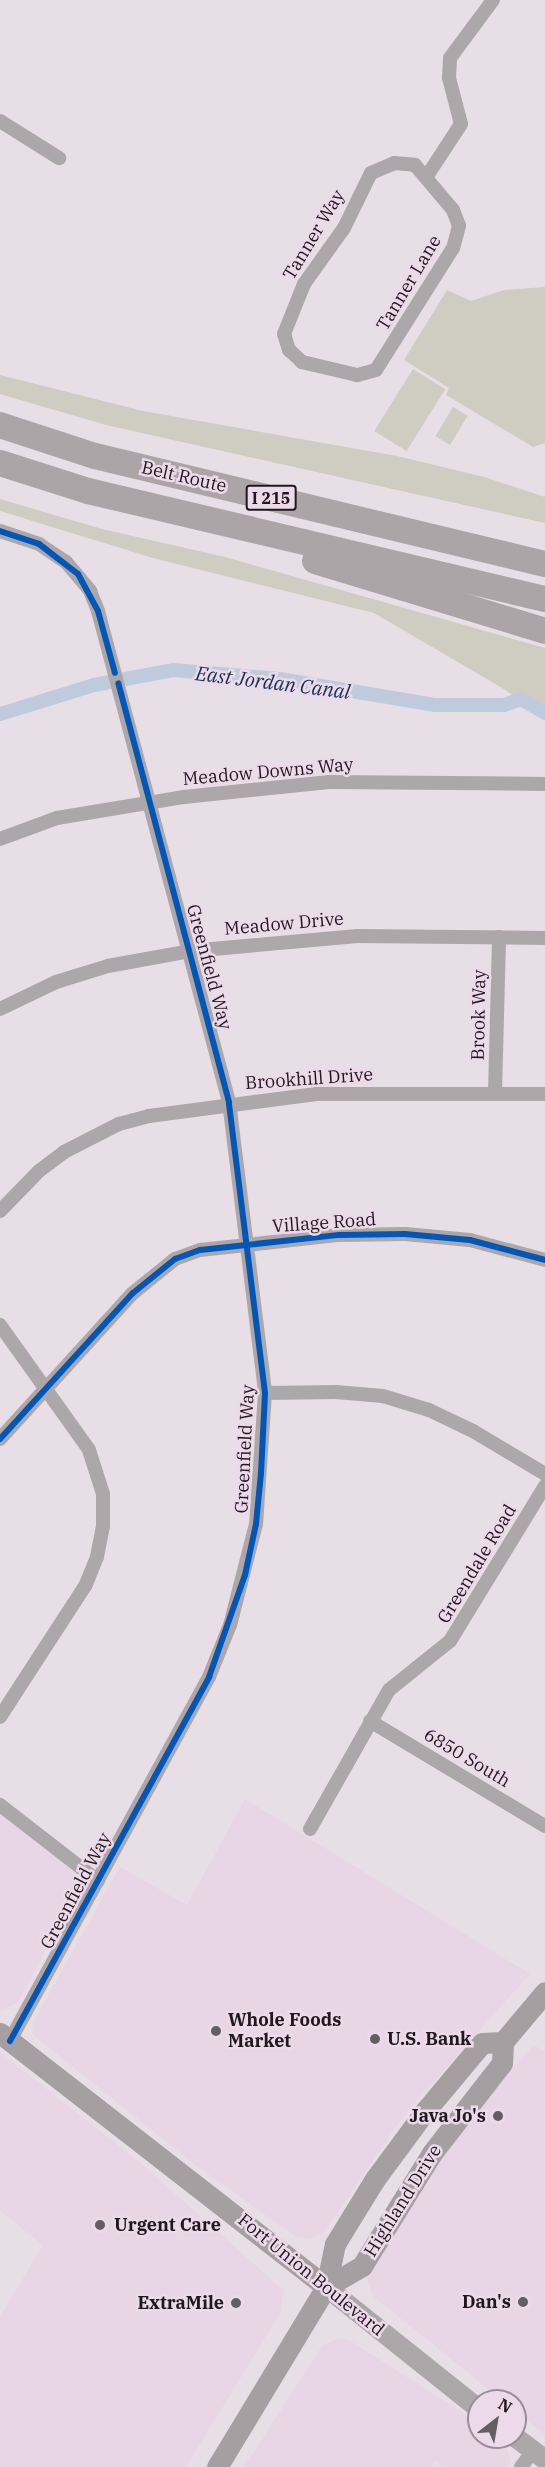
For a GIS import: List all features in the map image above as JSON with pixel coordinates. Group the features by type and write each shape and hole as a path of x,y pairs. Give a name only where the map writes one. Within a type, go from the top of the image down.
{"highway":[{"name":"Belt Route","path":"0,425 94,456 545,564"},
{"name":"Belt Route","path":"0,463 88,491 545,599"},
{"path":"226,488 545,546"},
{"path":"88,491 545,631"}],"main road":[{"name":"Highland Drive","path":"326,2288 362,2266 432,2153 502,2063 503,2042 545,1992"},
{"name":"Fort Union Boulevard","path":"5,2037 467,2400"},
{"name":"Highland Drive","path":"217,2467 326,2288 335,2244 403,2139 482,2043 503,2042"}],"street":[{"path":"427,176 461,124 461,112 449,78 450,58 493,0"},
{"path":"0,121 59,158"},
{"name":"Tanner Way","path":"286,343 285,326 306,279 344,228 371,173 394,163 415,165 427,176"},
{"name":"Tanner Lane","path":"286,343 302,362 350,374 373,372 386,361 458,237 457,217 427,176"},
{"name":"Greenfield Way","path":"0,531 39,544 78,574 98,611 230,1102 250,1243 265,1394 256,1524 230,1624 209,1677 98,1881 5,2037"},
{"name":"Meadow Downs Way","path":"0,839 57,818 148,801 329,782 545,784"},
{"name":"Meadow Drive","path":"0,1009 56,982 108,966 190,951 357,936 545,938"},
{"name":"Brook Way","path":"495,1093 499,937"},
{"name":"Brookhill Drive","path":"0,1211 39,1171 91,1136 149,1116 230,1102 376,1091 545,1094"},
{"name":"Village Road","path":"0,1439 153,1274 200,1250 339,1234 405,1234 470,1240 545,1260"},
{"path":"0,1325 96,1463 103,1494 103,1526 97,1557 85,1586 0,1717"},
{"path":"265,1394 336,1392 383,1396 429,1410 464,1426 545,1474"},
{"name":"Greendale Road","path":"310,1829 389,1690 450,1641 545,1486"},
{"name":"6850 South","path":"370,1721 545,1826"},
{"path":"0,1805 98,1881"}],"shaded area":[{"path":"545,287 545,443 533,447 446,395 449,388 404,360 447,290 471,301 504,290"},
{"path":"413,369 445,389 407,451 374,431"},
{"path":"0,375 143,411 397,456 484,477 545,497 545,523 106,425 0,394"},
{"path":"453,407 468,416 450,445 435,436"},
{"path":"0,499 102,529 225,557 545,648 545,719 504,689 374,613 153,558 0,511"},
{"path":"245,1799 530,1974 402,2118 330,2224 322,2234 310,2239 296,2237 194,2164 32,2034 34,2020 120,1867 187,1905"},
{"path":"0,1814 76,1873 80,1886 18,2002 0,2012"},
{"path":"534,2045 545,2052 545,2435 527,2420 527,2389 488,2389 373,2296 366,2278 449,2147 481,2103"},
{"path":"0,2052 143,2165 283,2290 281,2312 186,2467 0,2467 0,2317 43,2245 0,2211"},
{"path":"339,2338 349,2340 467,2416 467,2449 507,2449 511,2461 507,2467 445,2467 434,2461 431,2467 244,2467 322,2346"}],"waterway":[{"name":"East Jordan Canal","path":"0,714 94,685 173,670 280,679 436,705 504,705 521,699 545,713"}],"cycle path":[{"path":"0,531 39,544 78,574 98,611 115,673"},
{"path":"10,2041 209,1677 245,1575 256,1524 261,1473 265,1393 229,1102 118,683"},
{"path":"0,1439 133,1293 175,1259 200,1250 339,1235 405,1234 470,1240 545,1260"}],"place":[{"name":"Whole Foods Market","path":"216,2031"},
{"name":"U.S. Bank","path":"375,2039"},
{"name":"Java Jo's","path":"498,2116"},
{"name":"Urgent Care","path":"100,2225"},
{"name":"Dan's","path":"523,2302"},
{"name":"ExtraMile","path":"236,2303"}]}
